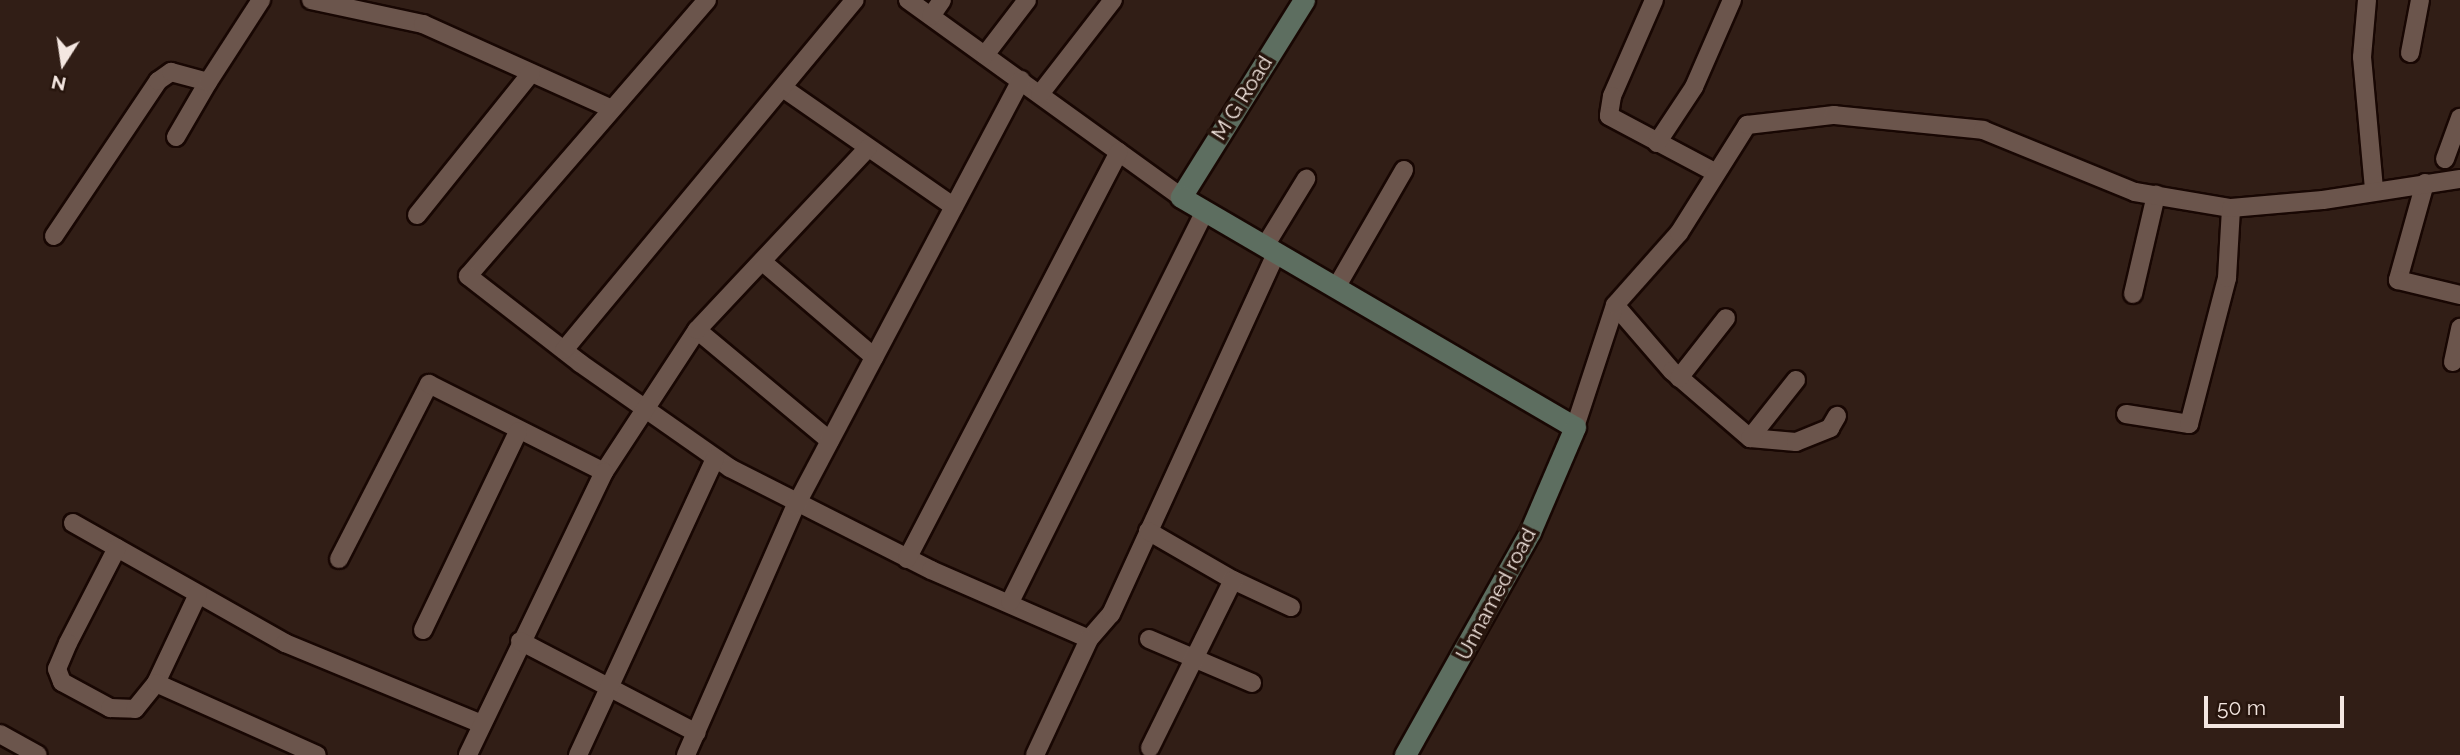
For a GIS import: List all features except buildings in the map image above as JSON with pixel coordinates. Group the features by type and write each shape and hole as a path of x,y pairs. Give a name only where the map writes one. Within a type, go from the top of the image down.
{"street":[{"path":"176,137 261,0"},
{"path":"311,0 423,24 612,109"},
{"path":"707,0 468,276 564,351 715,458 796,505 907,559 1089,639"},
{"path":"564,351 855,0"},
{"path":"908,0 1181,197 1575,427 1615,305 1679,233 1747,125 1834,115 1983,130 2135,192 2231,208 2323,200 2374,190 2460,179"},
{"path":"932,16 942,0"},
{"path":"985,55 1027,0"},
{"path":"1040,94 1113,0"},
{"name":"M G Road","path":"1181,197 1304,0"},
{"path":"1654,0 1612,96 1609,116 1716,173"},
{"path":"1657,143 1694,87 1732,0"},
{"path":"2367,0 2362,57 2374,190"},
{"path":"2410,52 2420,0"},
{"path":"54,236 158,81 171,72 208,82"},
{"path":"417,215 531,73"},
{"path":"686,755 796,505 1021,80"},
{"path":"783,89 954,207"},
{"path":"2445,159 2460,118"},
{"path":"468,755 520,641 604,472 642,408 697,330 764,263 868,148"},
{"path":"907,559 1119,152"},
{"path":"1337,286 1404,170"},
{"path":"1035,755 1089,639 1111,614 1271,249 1306,179"},
{"path":"2425,183 2398,280 2460,295"},
{"path":"2133,294 2156,195"},
{"path":"2126,414 2189,424 2227,278 2231,208"},
{"path":"1010,602 1205,211"},
{"path":"764,263 874,357"},
{"path":"1615,305 1679,378 1750,438 1796,442 1830,428 1838,416"},
{"path":"1679,378 1727,318"},
{"path":"2453,362 2460,328"},
{"path":"697,330 830,441"},
{"path":"1750,438 1796,380"},
{"path":"339,559 429,384 518,432 604,472"},
{"name":"Unnamed road","path":"1405,755 1530,532 1575,427"},
{"path":"423,630 518,432"},
{"path":"578,755 715,458"},
{"path":"73,523 285,643 482,724"},
{"path":"1147,531 1233,580 1291,607"},
{"path":"117,548 57,669 62,682 110,708 135,709 156,683 198,594"},
{"path":"1150,748 1233,580"},
{"path":"1149,639 1252,683"},
{"path":"520,641 697,733"},
{"path":"156,683 317,755"},
{"path":"0,734 38,755"}]}
